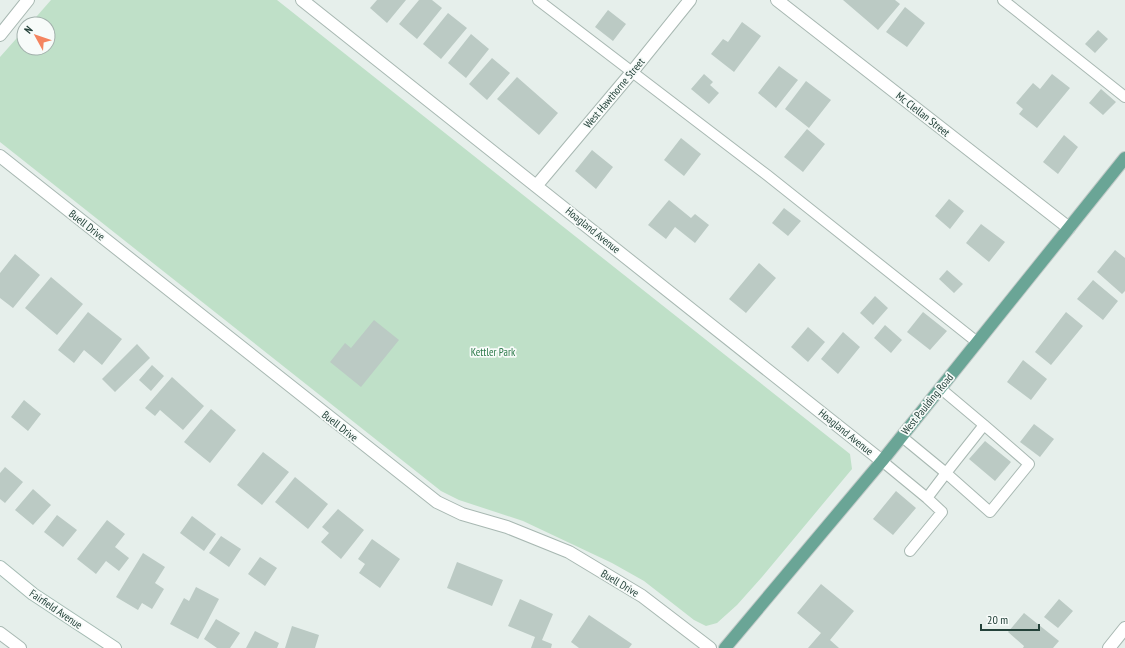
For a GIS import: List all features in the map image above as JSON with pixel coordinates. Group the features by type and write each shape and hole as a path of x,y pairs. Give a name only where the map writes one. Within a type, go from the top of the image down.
{"main road":[{"name":"West Paulding Road","path":"726,648 882,461 1125,158"}],"street":[{"path":"0,35 28,0"},
{"name":"Hoagland Avenue","path":"302,0 537,185 882,461"},
{"name":"West Hawthorne Street","path":"537,185 690,0"},
{"name":"Mc Clellan Street","path":"776,0 1069,228"},
{"name":"Buell Drive","path":"0,156 437,502 462,514 507,527 569,552 642,596 710,648"},
{"name":"Fairfield Avenue","path":"0,567 33,594 115,648"},
{"path":"1109,648 1125,628"},
{"path":"0,633 20,648"}],"lane":[{"path":"538,0 767,175 977,342"},
{"path":"1003,0 1125,97"},
{"path":"901,436 990,512 1029,464 940,388"},
{"path":"927,498 984,425"},
{"path":"882,461 942,512 910,550"}],"green space":[{"name":"Kettler Park","path":"51,0 277,0 850,454 852,469 737,605 717,623 706,626 694,620 644,581 612,563 523,521 459,500 441,491 0,142 0,57 16,39 16,56 56,56 56,16 37,16"}],"building":[{"path":"377,0 406,0 387,23 370,8"},
{"path":"419,0 432,0 442,8 417,39 399,24"},
{"path":"843,0 895,0 900,4 878,30"},
{"path":"905,7 925,23 907,47 886,32"},
{"path":"608,10 626,24 613,41 595,27"},
{"path":"448,13 467,28 441,59 423,44"},
{"path":"742,22 761,36 734,72 711,54 723,39 728,42"},
{"path":"1098,30 1108,39 1095,53 1085,44"},
{"path":"471,34 489,49 466,78 448,63"},
{"path":"492,58 510,73 487,100 469,84"},
{"path":"779,66 798,80 776,108 758,93"},
{"path":"704,74 713,82 710,85 719,93 709,104 691,89"},
{"path":"1052,74 1070,88 1037,128 1019,114 1023,109 1016,103 1033,83 1040,89"},
{"path":"517,77 558,113 539,135 497,99"},
{"path":"806,81 831,100 809,128 785,109"},
{"path":"1101,89 1116,102 1103,115 1089,103"},
{"path":"807,129 825,144 803,172 784,157"},
{"path":"1064,135 1078,147 1058,174 1043,162"},
{"path":"681,138 701,154 684,176 664,160"},
{"path":"592,150 613,167 596,189 575,171"},
{"path":"949,199 964,211 950,229 935,216"},
{"path":"669,200 691,218 695,214 709,225 695,243 675,227 666,239 648,225"},
{"path":"784,208 801,221 788,236 772,223"},
{"path":"981,224 1005,242 989,262 966,243"},
{"path":"1115,250 1125,258 1125,291 1122,294 1097,272"},
{"path":"15,254 40,275 13,308 0,298 0,273"},
{"path":"759,263 776,278 746,313 729,299"},
{"path":"947,270 963,284 954,293 939,279"},
{"path":"51,277 83,304 57,335 25,308"},
{"path":"1093,280 1118,301 1103,320 1077,299"},
{"path":"875,296 888,308 873,325 860,313"},
{"path":"88,312 122,339 102,365 84,350 74,363 58,350"},
{"path":"923,312 947,331 930,350 907,332"},
{"path":"1066,312 1083,326 1051,365 1035,352"},
{"path":"374,320 399,340 361,387 330,362 345,343 351,348"},
{"path":"885,325 902,340 891,353 874,338"},
{"path":"808,327 825,342 808,362 791,347"},
{"path":"843,332 860,347 838,374 821,359"},
{"path":"137,344 150,358 115,392 102,379"},
{"path":"1023,360 1047,379 1031,400 1007,382"},
{"path":"152,365 164,376 151,391 139,380"},
{"path":"172,377 204,406 183,430 160,410 155,416 145,408"},
{"path":"24,400 41,414 28,431 11,417"},
{"path":"211,409 236,430 210,463 184,442"},
{"path":"1034,424 1054,439 1040,457 1020,442"},
{"path":"985,441 1011,462 995,481 969,459"},
{"path":"263,452 289,472 262,505 237,485"},
{"path":"5,467 23,482 5,503 0,499 0,473"},
{"path":"295,477 328,504 308,529 275,502"},
{"path":"33,489 51,505 33,525 15,510"},
{"path":"896,491 916,508 893,535 873,519"},
{"path":"338,509 364,530 341,559 321,542 329,533 322,527"},
{"path":"57,515 77,530 63,547 44,532"},
{"path":"192,516 216,534 204,551 180,533"},
{"path":"107,520 125,534 115,547 129,558 119,571 106,561 96,574 77,559"},
{"path":"221,536 241,549 229,567 209,553"},
{"path":"372,539 400,559 380,588 359,573 365,564 358,559"},
{"path":"143,553 165,567 155,583 164,589 152,609 142,603 138,610 116,597"},
{"path":"260,557 277,568 265,586 248,574"},
{"path":"457,562 503,580 492,606 447,588"},
{"path":"821,584 854,611 830,640 839,648 808,648 821,633 797,613"},
{"path":"196,587 219,599 198,639 170,624 184,598 189,601"},
{"path":"520,599 553,614 542,640 552,644 551,648 531,648 535,637 508,626"},
{"path":"1059,599 1073,611 1058,628 1044,617"},
{"path":"1024,613 1059,641 1053,648 1023,648 1024,646 1008,632"},
{"path":"589,615 632,644 629,648 579,648 571,642"},
{"path":"216,619 240,633 230,648 217,648 204,639"},
{"path":"292,626 319,635 315,648 285,648"},
{"path":"255,631 279,643 277,648 246,648"}]}
